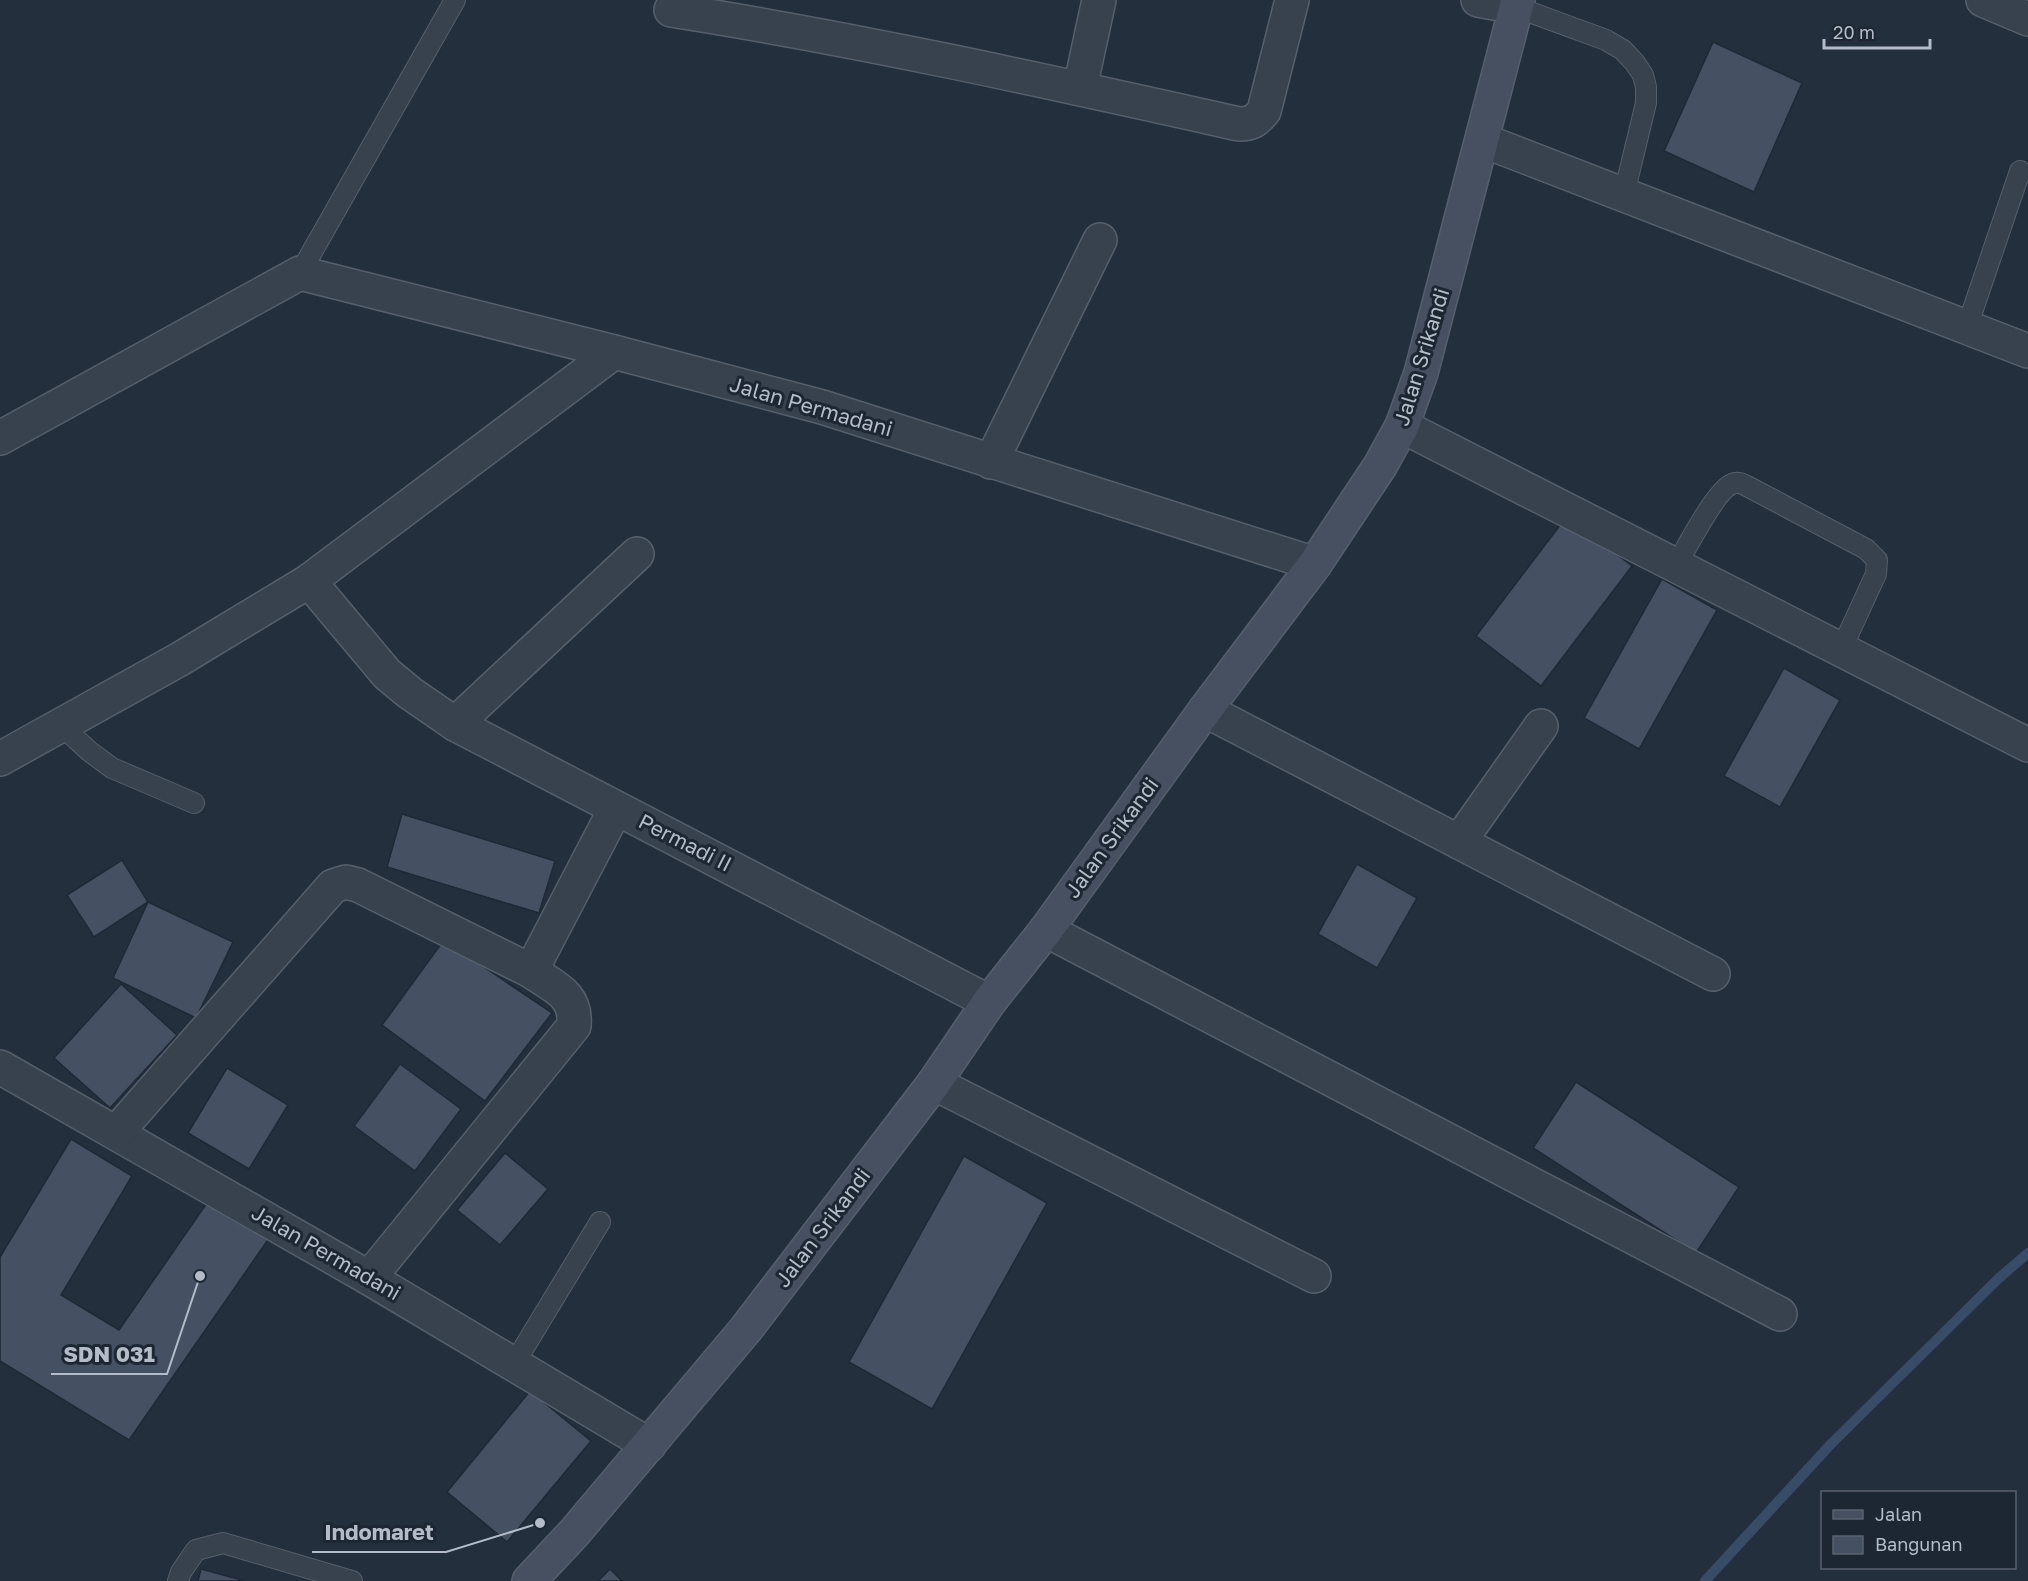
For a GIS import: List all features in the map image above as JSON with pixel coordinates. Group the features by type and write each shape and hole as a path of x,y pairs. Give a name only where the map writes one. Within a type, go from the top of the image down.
{"main road":[{"name":"Jalan Srikandi","path":"529,1581 574,1533 746,1329 934,1083 989,1002 1046,930 1205,710 1315,564 1380,466 1402,426 1421,373 1517,4"}],"street":[{"path":"1080,88 1100,0"},
{"path":"671,10 784,13 1080,88 1239,124 1248,124 1257,120 1264,111 1292,0"},
{"path":"1478,0 1517,4"},
{"path":"1983,0 2028,19"},
{"path":"1482,140 2028,351"},
{"path":"991,462 1100,240"},
{"name":"Jalan Permadani","path":"300,273 822,407 1315,564"},
{"path":"0,438 300,273"},
{"path":"0,759 180,659 309,581 614,352"},
{"path":"1402,426 2028,745"},
{"path":"455,724 637,554"},
{"name":"Permadi II","path":"309,581 387,674 455,724 989,1002"},
{"path":"1205,710 1713,974"},
{"path":"1459,842 1541,726"},
{"path":"531,971 616,808"},
{"path":"116,1133 333,886 346,882 358,885 531,971 568,997 575,1013 574,1026 369,1278"},
{"path":"1046,930 1780,1314"},
{"name":"Jalan Permadani","path":"0,1066 369,1278 649,1445"},
{"path":"934,1083 1314,1276"}],"lane":[{"path":"300,273 455,0"},
{"path":"1517,4 1606,40 1623,50 1643,75 1646,103 1624,194"},
{"path":"1967,327 2020,171"},
{"path":"1676,566 1720,494 1731,484 1738,482 1745,485 1866,549 1877,560 1876,574 1840,650"},
{"path":"61,725 89,751 112,768 194,803"},
{"path":"514,1364 600,1222"},
{"path":"178,1581 181,1572 196,1550 223,1543 352,1581"}],"building":[{"path":"1713,42 1802,83 1754,192 1664,151"},
{"path":"1567,516 1632,566 1541,686 1476,636"},
{"path":"1662,579 1717,610 1639,749 1584,718"},
{"path":"1784,668 1840,700 1780,807 1724,776"},
{"path":"402,814 555,861 539,913 387,867"},
{"path":"122,860 148,902 94,937 67,895"},
{"path":"1357,864 1417,898 1377,968 1318,934"},
{"path":"148,902 233,942 196,1018 113,978"},
{"path":"444,940 552,1013 485,1101 382,1025"},
{"path":"121,984 177,1035 110,1108 54,1058"},
{"path":"400,1064 461,1109 415,1171 354,1126"},
{"path":"227,1068 288,1105 249,1169 188,1133"},
{"path":"1576,1082 1739,1187 1696,1253 1533,1148"},
{"path":"71,1139 132,1176 61,1295 119,1330 209,1200 272,1234 129,1440 0,1361 0,1257"},
{"path":"505,1153 548,1189 500,1245 457,1210"},
{"path":"964,1156 1047,1203 932,1409 849,1362"},
{"path":"530,1391 591,1441 507,1542 447,1492"},
{"path":"201,1569 245,1581 198,1581"},
{"path":"610,1569 622,1581 598,1581"}],"waterway":[{"path":"1705,1581 1831,1444 1998,1279 2028,1253"}],"place":[{"name":"SDN 031","path":"200,1276"},
{"name":"Indomaret","path":"540,1523"}]}
